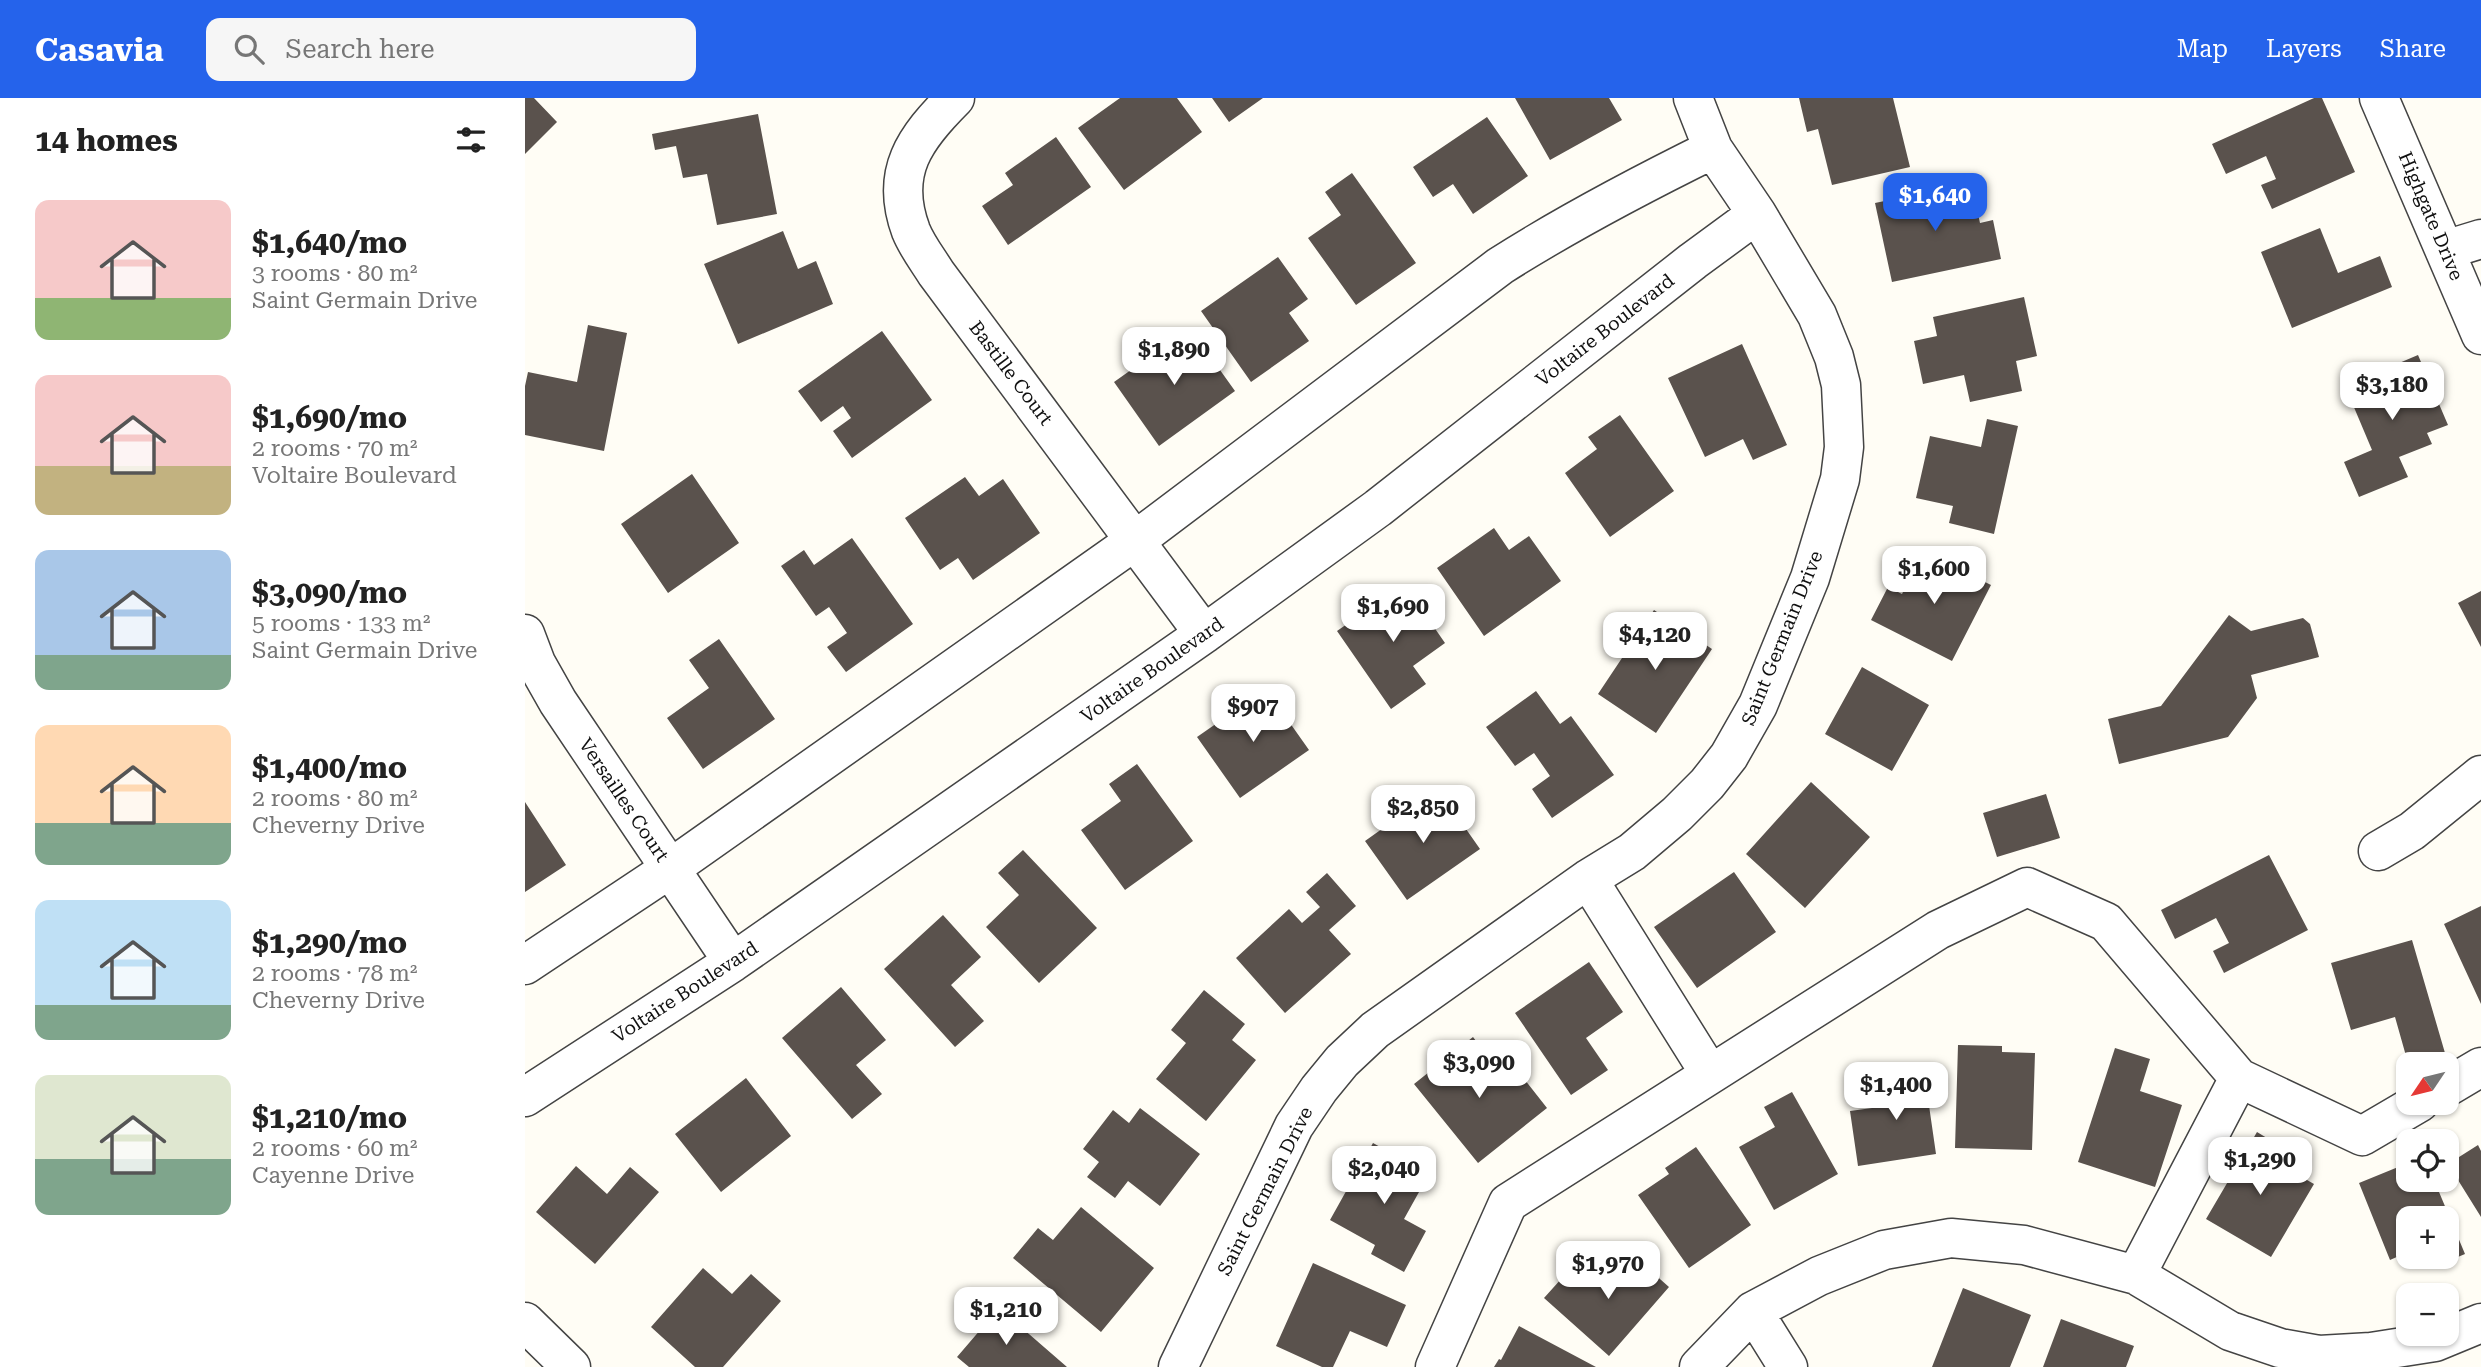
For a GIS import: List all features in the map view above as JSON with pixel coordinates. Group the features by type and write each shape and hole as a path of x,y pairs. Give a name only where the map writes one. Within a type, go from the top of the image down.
{"street":[{"name":"Bastille Court","path":"955,98 927,126 913,148 904,176 903,204 912,233 936,273 1204,634"},
{"name":"Saint Germain Drive","path":"1178,1367 1294,1126 1319,1088 1342,1061 1375,1030 1588,879 1632,852 1707,784 1729,756 1758,705 1805,591 1840,479 1845,447 1841,384 1834,357 1817,315 1757,214 1713,149 1693,98"},
{"name":"Highgate Drive","path":"2379,98 2481,335"},
{"path":"525,965 671,868 1136,540 1500,266 1589,212 1713,149"},
{"name":"Voltaire Boulevard","path":"525,1097 733,961 1204,634 1378,508 1757,214"},
{"path":"2445,250 2481,239"},
{"name":"Versailles Court","path":"525,634 536,663 558,702 733,961"},
{"path":"2378,851 2412,831 2481,775"},
{"path":"1588,879 1710,1074"},
{"path":"1435,1367 1508,1203 1938,930 2027,887 2105,922 2239,1078 2362,1136 2398,1115"},
{"path":"2459,1080 2481,1068"},
{"path":"2136,1275 2239,1078"},
{"path":"1699,1367 1753,1311 1819,1276 1884,1250 1951,1238 2024,1245 2136,1275 2229,1331 2280,1348 2319,1355 2371,1352 2439,1354 2481,1324"},
{"path":"1753,1311 1787,1367"},
{"path":"525,1322 571,1367"}],"building":[{"path":"525,98 534,98 557,122 525,154"},
{"path":"1120,98 1177,98 1202,132 1124,190 1078,128"},
{"path":"1212,98 1263,98 1229,122"},
{"path":"1515,98 1609,98 1622,120 1550,160"},
{"path":"1799,98 1893,98 1910,167 1832,185 1818,129 1807,132"},
{"path":"2314,98 2322,98 2355,172 2272,209 2261,185 2276,179 2266,156 2226,174 2212,144"},
{"path":"758,114 777,214 717,225 707,174 683,178 676,146 655,150 652,134"},
{"path":"1487,117 1528,176 1473,214 1453,184 1433,197 1413,167"},
{"path":"1056,137 1091,187 1008,245 982,206 1013,185 1005,173"},
{"path":"1352,173 1416,263 1356,305 1308,238 1341,215 1325,192"},
{"path":"1971,183 1980,223 1993,220 2001,259 1892,282 1875,203"},
{"path":"2320,228 2338,273 2380,256 2392,287 2292,328 2261,252"},
{"path":"783,231 798,269 816,261 833,304 738,344 704,264"},
{"path":"1278,257 1308,299 1289,313 1309,341 1251,382 1201,311"},
{"path":"2024,297 2037,356 2016,361 2022,391 1970,402 1964,375 1923,384 1914,341 1937,336 1933,317"},
{"path":"588,325 627,333 604,451 525,435 525,386 528,372 577,382"},
{"path":"1190,328 1235,391 1159,446 1114,382"},
{"path":"882,331 932,400 852,458 833,431 851,418 843,406 821,422 798,391"},
{"path":"1742,344 1787,445 1753,460 1743,439 1705,457 1668,378"},
{"path":"2418,355 2448,425 2427,433 2432,444 2399,457 2408,477 2359,497 2344,462 2372,450 2345,386"},
{"path":"1620,415 1674,491 1610,537 1565,473 1597,449 1588,437"},
{"path":"1987,419 2018,426 1994,534 1949,523 1953,506 1916,498 1930,436 1981,447"},
{"path":"692,474 739,543 668,593 621,524"},
{"path":"965,477 979,496 1003,479 1040,533 973,580 958,558 940,570 905,518"},
{"path":"1494,528 1509,550 1529,536 1561,581 1484,636 1437,568"},
{"path":"852,538 913,624 846,672 827,647 847,633 829,607 816,616 781,566 804,550 814,565"},
{"path":"1923,551 1991,585 1952,661 1871,620 1888,587 1902,594"},
{"path":"1404,584 1445,643 1413,666 1426,684 1391,709 1337,631"},
{"path":"2481,591 2481,647 2458,603"},
{"path":"1654,610 1712,649 1656,733 1598,694"},
{"path":"2229,615 2251,631 2303,618 2310,624 2319,657 2251,675 2257,698 2228,737 2119,764 2108,719 2161,706"},
{"path":"719,639 775,719 703,769 667,718 709,688 689,660"},
{"path":"1862,667 1929,705 1892,771 1825,734"},
{"path":"1266,689 1309,750 1240,798 1197,737"},
{"path":"1536,691 1560,724 1571,716 1614,775 1552,818 1532,789 1550,776 1534,753 1515,766 1486,727"},
{"path":"1137,764 1193,841 1125,890 1081,830 1121,801 1109,784"},
{"path":"1811,782 1870,837 1805,908 1746,854"},
{"path":"1438,789 1480,849 1407,900 1365,841"},
{"path":"2046,794 2060,838 1997,857 1983,813"},
{"path":"525,802 566,865 525,892"},
{"path":"1023,850 1097,928 1039,983 986,927 1019,895 998,873"},
{"path":"2269,855 2308,930 2224,973 2213,951 2229,943 2216,918 2175,939 2161,910"},
{"path":"1734,872 1776,932 1697,988 1654,927"},
{"path":"1327,873 1356,906 1329,930 1351,954 1285,1013 1236,958 1289,909 1302,923 1320,907 1306,892"},
{"path":"2481,906 2481,1004 2444,924"},
{"path":"943,915 981,957 951,985 984,1021 955,1047 884,969"},
{"path":"2412,940 2445,1052 2405,1052 2395,1017 2351,1030 2331,963"},
{"path":"1589,962 1623,1012 1586,1038 1608,1070 1571,1095 1515,1013"},
{"path":"841,987 886,1040 856,1065 882,1094 852,1119 782,1038"},
{"path":"1204,990 1245,1024 1232,1040 1256,1060 1206,1121 1156,1079 1186,1043 1171,1030"},
{"path":"1473,1037 1509,1084 1521,1075 1547,1108 1478,1163 1414,1084"},
{"path":"1958,1045 2002,1046 2002,1052 2035,1053 2032,1150 1955,1148"},
{"path":"2115,1048 2150,1059 2140,1091 2182,1105 2155,1187 2078,1162"},
{"path":"1923,1064 1936,1154 1858,1166 1850,1111 1894,1105 1888,1069"},
{"path":"746,1078 791,1136 721,1192 675,1134"},
{"path":"1792,1092 1838,1174 1774,1210 1739,1147 1775,1127 1764,1107"},
{"path":"1140,1108 1200,1154 1160,1206 1128,1181 1115,1198 1087,1177 1099,1162 1083,1149 1113,1110 1129,1123"},
{"path":"2257,1132 2285,1149 2277,1163 2314,1184 2271,1257 2206,1219"},
{"path":"1373,1143 1429,1174 1404,1219 1426,1231 1404,1272 1371,1254 1375,1245 1330,1220"},
{"path":"2478,1145 2481,1151 2481,1217 2459,1182 2459,1157"},
{"path":"1696,1147 1751,1225 1689,1268 1638,1195 1669,1174 1665,1168"},
{"path":"576,1166 607,1194 630,1167 659,1192 595,1264 536,1212"},
{"path":"2396,1168 2396,1192 2439,1192 2445,1206 2396,1206 2396,1257 2390,1260 2359,1183"},
{"path":"1081,1207 1154,1268 1101,1332 1013,1258 1038,1228 1053,1240"},
{"path":"2459,1240 2465,1254 2459,1257"},
{"path":"1626,1249 1669,1287 1609,1356 1544,1298 1571,1268 1592,1287"},
{"path":"1313,1263 1406,1305 1387,1347 1350,1331 1333,1367 1322,1367 1276,1346"},
{"path":"703,1268 732,1294 751,1274 781,1301 723,1367 695,1367 651,1327"},
{"path":"1963,1288 2031,1315 2010,1367 1932,1367"},
{"path":"999,1308 1067,1367 969,1367 957,1357"},
{"path":"2061,1319 2134,1346 2126,1367 2043,1367"},
{"path":"1519,1326 1596,1367 1494,1367 1499,1359 1501,1360"}]}
